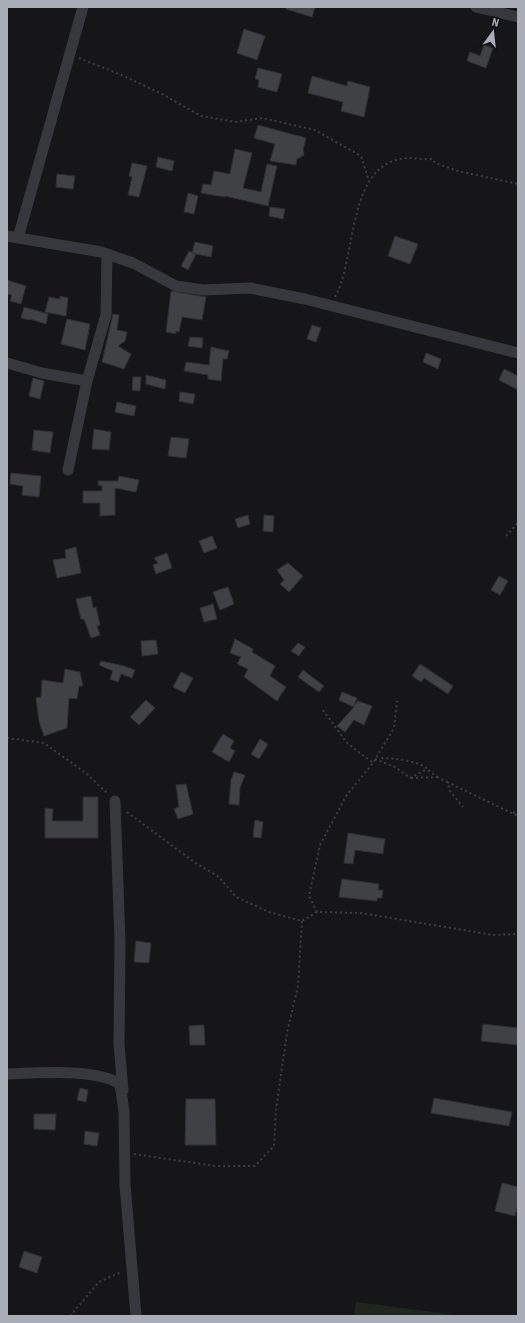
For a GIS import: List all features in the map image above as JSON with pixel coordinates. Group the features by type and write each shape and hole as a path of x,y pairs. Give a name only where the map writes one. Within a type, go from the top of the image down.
{"street":[{"path":"83,7 70,55 13,237 107,254 133,263 176,286 204,290 250,288 292,296 518,353"},
{"path":"476,7 518,17"},
{"path":"68,470 87,381 106,314 107,254"},
{"path":"7,363 42,373 87,381"},
{"path":"115,800 120,942 120,1044 124,1105 124,1152 131,1268 136,1316"},
{"path":"7,1074 51,1072 112,1078 120,1084 124,1105"}],"path":[{"path":"70,55 143,85 201,116 236,122 262,118 315,130 361,156 369,181"},
{"path":"330,301 339,290 352,235 369,181 380,169 392,161 415,158 432,159 435,163 458,171 518,184"},
{"path":"506,536 516,525 518,518"},
{"path":"317,912 309,896 320,845 346,796 373,763 394,728 397,701"},
{"path":"323,710 347,743 373,763"},
{"path":"7,738 44,744 87,774 130,815 194,862 219,877 236,898 269,912 302,921 317,912 361,913 493,935 518,934"},
{"path":"381,758 406,761 425,766 437,777 518,816"},
{"path":"375,759 395,767 410,778 437,777"},
{"path":"410,778 427,769"},
{"path":"447,782 450,791 463,806"},
{"path":"513,813 518,811"},
{"path":"124,1152 215,1166 255,1166 274,1146 276,1109 287,1033 298,986 302,921"},
{"path":"70,1316 99,1282 131,1268"}],"shaded area":[{"path":"356,1302 463,1316 354,1316"}],"building":[{"path":"286,7 315,7 312,17 286,9"},
{"path":"244,29 265,36 257,60 237,53"},
{"path":"484,45 493,48 486,68 467,61 470,52 480,56"},
{"path":"258,68 282,74 277,92 258,87 259,80 255,79"},
{"path":"312,76 347,86 348,81 370,87 364,117 341,111 343,102 308,93"},
{"path":"258,125 306,138 303,150 304,155 297,159 296,165 270,161 275,144 254,138"},
{"path":"235,149 252,153 243,188 261,192 267,164 277,166 268,206 225,196 201,193 203,184 211,185 214,171 230,174"},
{"path":"158,157 174,161 172,171 156,167"},
{"path":"132,163 147,166 139,197 128,195 132,177 129,176"},
{"path":"57,174 75,176 73,189 56,187"},
{"path":"188,193 198,196 194,214 184,212"},
{"path":"270,207 285,209 283,219 269,216"},
{"path":"395,236 418,244 410,264 388,256"},
{"path":"195,242 213,246 211,257 192,253"},
{"path":"189,251 196,254 188,270 181,266"},
{"path":"7,280 26,286 21,304 10,301 12,295 7,294"},
{"path":"171,291 206,297 202,320 182,317 179,332 176,331 176,334 166,332"},
{"path":"60,296 68,298 66,316 45,312 49,297 60,299"},
{"path":"24,307 48,314 46,324 21,318"},
{"path":"113,314 119,315 117,330 127,332 125,341 118,346 131,354 124,369 102,362"},
{"path":"67,319 90,324 85,350 61,344"},
{"path":"312,325 321,328 316,342 307,339"},
{"path":"190,337 203,338 202,348 188,346"},
{"path":"211,347 229,351 227,359 223,359 221,381 208,379 208,375 184,371 186,362 209,365"},
{"path":"426,353 441,359 438,369 423,362"},
{"path":"504,369 518,376 518,390 499,380"},
{"path":"146,375 166,380 165,389 146,384"},
{"path":"133,377 141,377 140,391 132,390"},
{"path":"33,378 44,381 40,399 29,396"},
{"path":"180,392 195,394 193,404 179,401"},
{"path":"117,402 136,406 134,416 115,412"},
{"path":"94,429 111,432 109,450 92,449"},
{"path":"34,430 53,432 50,453 32,450"},
{"path":"171,437 189,439 186,458 168,456"},
{"path":"11,473 41,476 39,497 22,495 23,486 10,484"},
{"path":"119,476 139,480 136,492 115,488 115,515 100,516 100,503 83,503 83,491 102,491 102,486 98,485 98,481 118,481"},
{"path":"248,515 250,524 238,528 235,519"},
{"path":"264,515 274,516 273,532 263,531"},
{"path":"212,536 217,548 204,553 199,541"},
{"path":"76,547 81,573 57,578 53,560 66,558 65,550"},
{"path":"167,553 172,568 156,574 153,565 158,563 154,558"},
{"path":"288,563 303,576 289,592 280,584 284,580 277,570"},
{"path":"499,576 508,581 500,595 491,590"},
{"path":"228,587 234,604 220,610 213,592"},
{"path":"91,596 93,608 96,607 100,625 97,626 100,635 91,638 84,619 81,619 76,599"},
{"path":"213,604 217,619 204,622 200,608"},
{"path":"235,639 253,649 252,652 275,666 270,676 286,687 277,701 244,677 248,669 237,664 241,657 230,653"},
{"path":"156,640 158,654 142,656 141,641"},
{"path":"298,643 305,647 299,656 291,651"},
{"path":"101,661 135,670 132,678 121,674 118,682 110,679 113,671 99,665"},
{"path":"420,664 453,686 448,694 424,678 421,682 412,676"},
{"path":"65,669 80,672 83,686 79,686 77,699 69,698 67,728 44,736 39,721 36,698 41,697 42,680 63,683"},
{"path":"303,670 324,686 319,692 298,677"},
{"path":"181,672 193,678 185,693 173,687"},
{"path":"342,692 357,698 354,706 358,701 372,706 364,725 354,720 345,732 337,726 354,707 339,700"},
{"path":"146,700 155,708 139,725 130,717"},
{"path":"223,734 234,741 230,748 235,751 229,762 212,752"},
{"path":"260,739 268,744 259,759 251,754"},
{"path":"234,772 245,775 240,788 239,805 229,804 231,780"},
{"path":"186,784 193,814 178,819 174,809 179,807 176,785"},
{"path":"83,797 98,797 98,838 45,838 45,808 53,809 52,821 83,821"},
{"path":"255,820 263,822 261,838 253,837"},
{"path":"348,833 385,839 383,854 355,850 353,864 344,863"},
{"path":"342,879 379,884 378,890 383,890 382,898 377,898 377,901 339,897"},
{"path":"136,941 151,943 149,963 134,962"},
{"path":"483,1024 518,1028 518,1045 481,1041"},
{"path":"204,1025 205,1045 190,1045 189,1026"},
{"path":"80,1088 88,1090 86,1102 77,1100"},
{"path":"434,1098 512,1112 509,1126 431,1113"},
{"path":"186,1099 215,1099 216,1145 185,1145"},
{"path":"34,1114 56,1114 55,1130 34,1129"},
{"path":"85,1131 99,1133 97,1146 84,1144"},
{"path":"502,1183 518,1187 518,1205 515,1216 495,1211"},
{"path":"24,1251 42,1257 37,1273 19,1267"}]}
